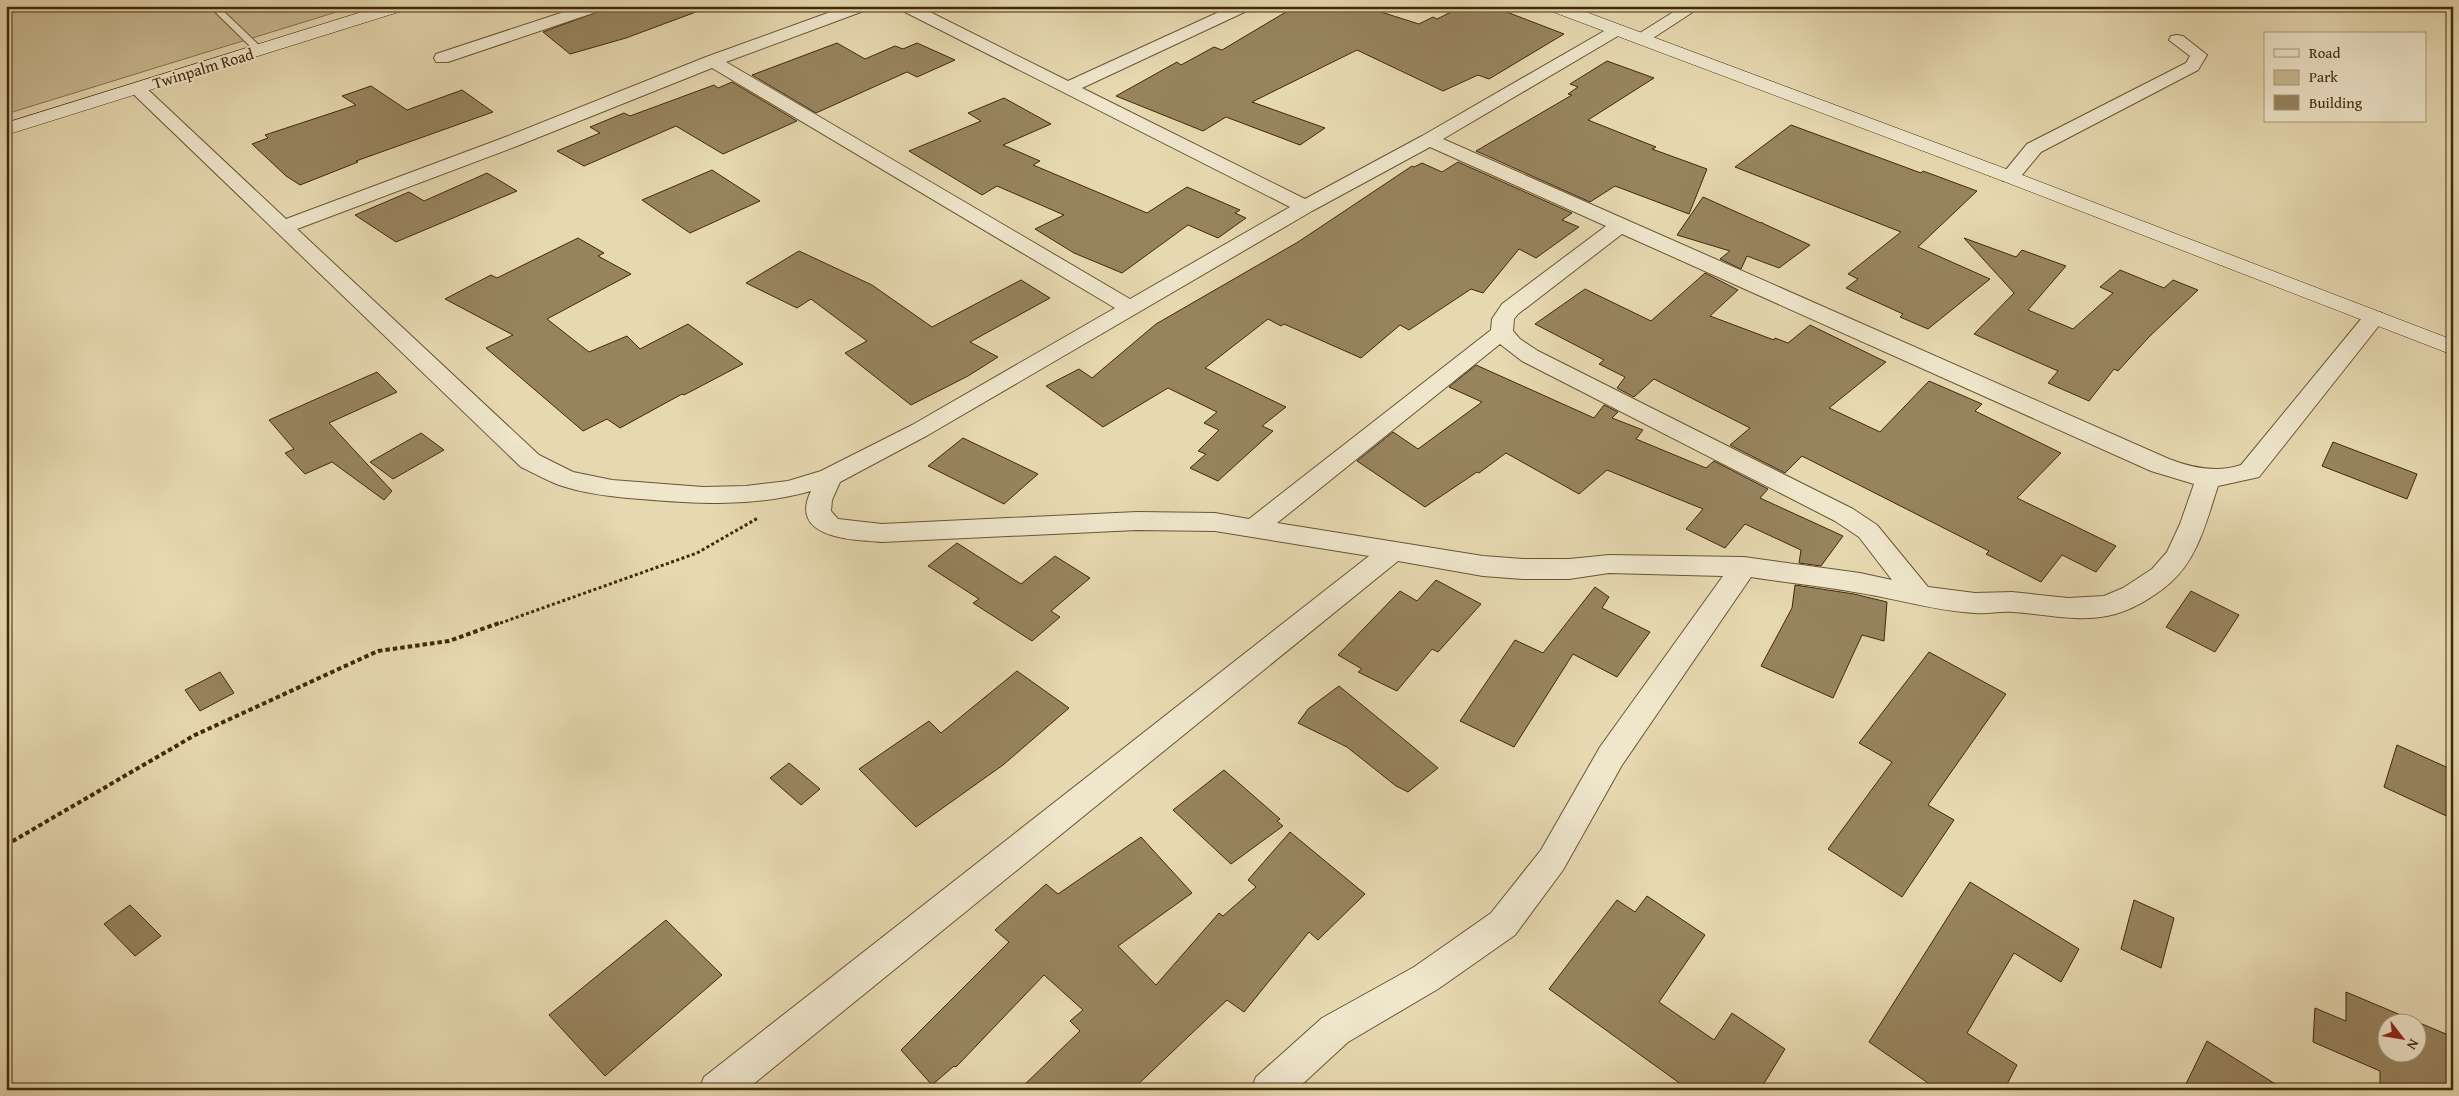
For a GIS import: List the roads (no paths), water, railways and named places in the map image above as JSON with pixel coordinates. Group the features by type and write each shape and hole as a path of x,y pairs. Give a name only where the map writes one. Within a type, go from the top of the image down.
{"street":[{"name":"Twinpalm Road","path":"6,129 399,6"},
{"path":"442,58 599,6"},
{"path":"284,226 510,142 712,61 863,6"},
{"path":"905,6 1305,208"},
{"path":"1068,88 1245,6"},
{"path":"1554,6 2010,177 2453,348"},
{"path":"1641,39 1694,6"},
{"path":"137,89 284,226 530,461 567,479 612,488 703,496 746,495 788,489 830,477 920,430 1305,208 1429,140 1617,30"},
{"path":"2010,177 2034,148 2192,66 2199,54 2177,40"},
{"path":"712,61 1132,309"},
{"path":"1429,140 2160,466 2184,474 2208,478 2233,478 2250,471 2374,318"},
{"path":"1620,225 1510,309 1503,319 1502,332 1512,344 1530,356 1844,514 1868,531 1920,596"},
{"path":"1254,528 1502,332"},
{"path":"830,477 819,500 818,513 830,526 855,531 882,533 1137,521 1215,522 1392,552 1523,569 1569,569 1609,564 1744,567 1860,583 1920,596 1975,603 2012,602 2068,608 2107,606 2133,595 2161,576 2178,557 2193,524 2208,478"},
{"path":"717,1090 1392,552"},
{"path":"1269,1090 1335,1030 1426,978 1503,924 1552,860 1611,756 1744,567"}],"lane":[{"path":"213,6 259,50"}]}
